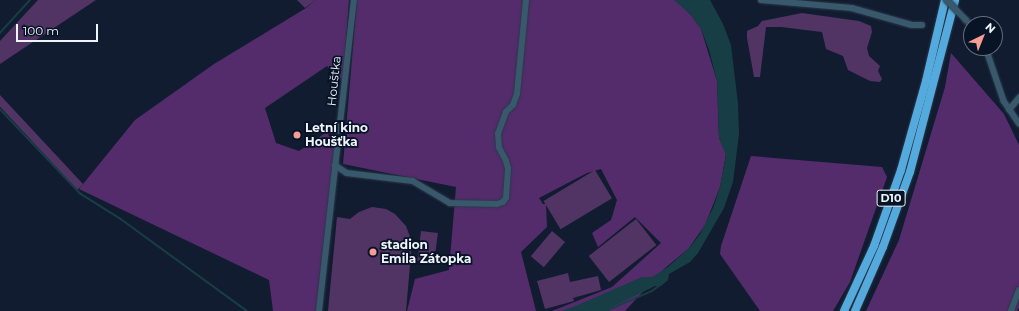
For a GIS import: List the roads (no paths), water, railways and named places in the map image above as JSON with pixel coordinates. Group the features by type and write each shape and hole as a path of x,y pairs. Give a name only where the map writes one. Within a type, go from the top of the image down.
{"highway":[{"name":"D10","path":"844,311 874,246 901,170 926,81 946,0"},
{"name":"D10","path":"855,311 883,247 918,143 955,0"}],"street":[{"name":"Houštka","path":"319,311 354,0"},
{"path":"335,165 347,173 413,181 450,203 497,204 506,198 508,169 506,161 499,148 498,130 506,112 513,105 517,94 526,0"},
{"path":"761,0 852,8 912,25 922,25"},
{"path":"946,0 963,17"},
{"path":"989,56 999,88 1009,110 1019,123"},
{"path":"1009,110 1019,98"},
{"path":"1011,311 1019,290"}],"waterway":[{"path":"0,33 30,0"},
{"path":"0,109 81,194 121,219 247,311"},
{"path":"606,311 652,291 659,286"}],"place":[{"name":"Letní kino Houšťka","path":"297,135"},
{"name":"stadion Emila Zátopka","path":"373,252"}]}
